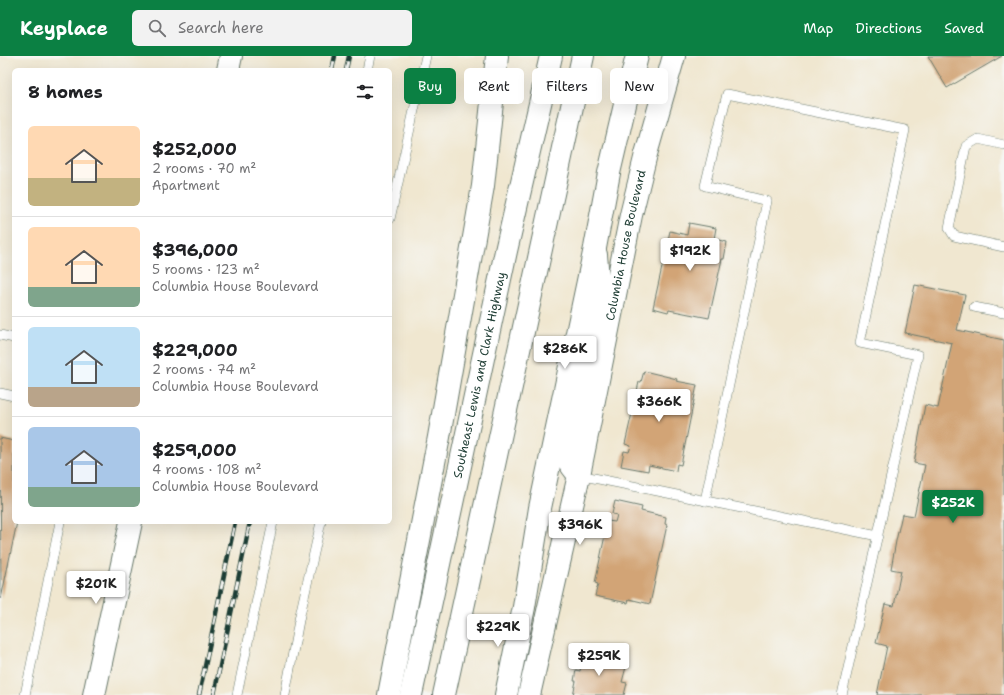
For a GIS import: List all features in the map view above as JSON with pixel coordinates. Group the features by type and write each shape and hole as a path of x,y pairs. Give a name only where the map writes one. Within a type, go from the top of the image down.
{"main road":[{"path":"228,68 231,56"},
{"path":"389,695 439,437 484,186 497,56"},
{"name":"Southeast Lewis and Clark Highway","path":"411,695 506,251 551,56"},
{"path":"444,695 583,56"},
{"path":"506,695 524,607 540,508 595,248 609,173 637,56"},
{"name":"Columbia House Boulevard","path":"528,695 579,475 631,215 646,154 674,56"},
{"path":"579,475 571,467 567,457 567,444 599,291 595,248"},
{"path":"94,695 131,524"}],"lane":[{"path":"367,68 370,56"},
{"path":"392,210 426,56"},
{"path":"706,501 767,201 705,186 726,94 905,130 860,343 918,355 842,695"},
{"path":"1004,145 978,139 966,146 949,228 954,236 1004,247"},
{"path":"974,307 1004,313"},
{"path":"0,335 12,338"},
{"path":"0,393 12,396"},
{"path":"579,475 878,536"},
{"path":"24,695 60,524"},
{"path":"237,695 273,524"},
{"path":"285,695 300,615 321,524"}],"building":[{"path":"928,56 1002,56 947,88"},
{"path":"689,223 716,228 714,239 727,242 709,318 669,310 668,312 653,308 670,231 687,235"},
{"path":"915,285 965,295 957,330 1004,340 1004,695 877,695 887,646 876,643 885,604 894,606 901,571 891,569 896,541 902,514 914,516 925,465 914,463 925,405 938,408 952,343 905,333"},
{"path":"644,371 677,379 676,381 697,385 681,465 677,464 676,471 649,465 648,471 621,466 624,451 629,452 631,446 625,444 639,382 641,382"},
{"path":"0,438 12,441 12,524 17,524 1,599"},
{"path":"615,501 642,507 641,511 666,517 665,524 667,525 650,604 629,599 628,603 595,596 598,584 595,583 608,521 615,522 617,515 612,514"},
{"path":"584,652 604,656 603,662 626,667 622,682 627,683 624,695 573,695 576,681 574,681 576,670 580,671"}],"railway":[{"path":"332,68 335,56"},
{"path":"346,68 349,56"},
{"path":"199,695 235,524"},
{"path":"214,695 250,524"}]}
